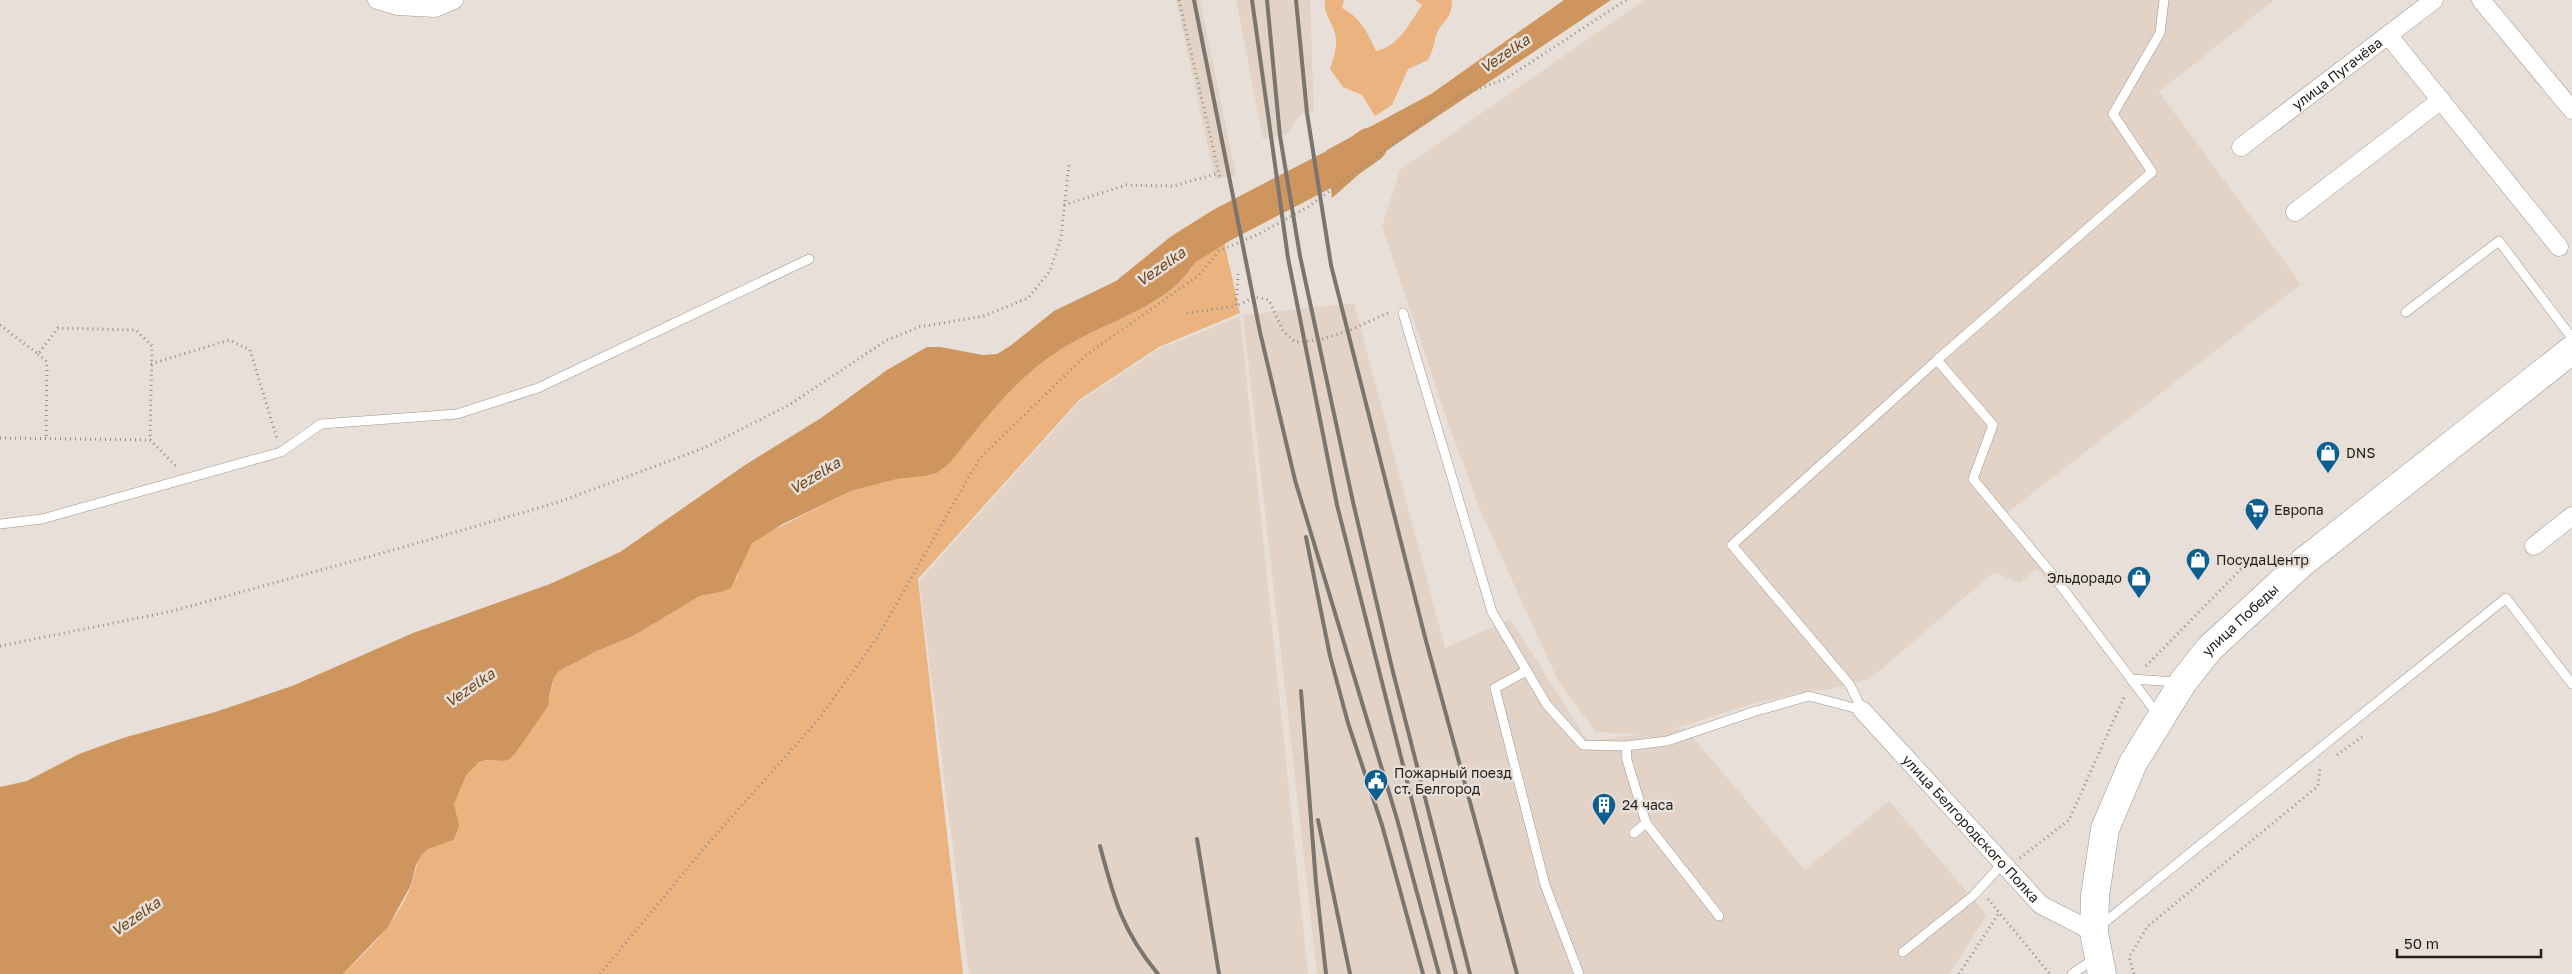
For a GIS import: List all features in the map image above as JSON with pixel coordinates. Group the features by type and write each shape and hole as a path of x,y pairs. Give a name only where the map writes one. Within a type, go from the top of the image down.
{"main road":[{"name":"улица Победы","path":"2098,954 2095,896 2105,829 2133,763 2183,682 2209,649 2302,563 2572,350"}],"street":[{"path":"377,0 397,6 435,8 454,0"},
{"name":"улица Пугачёва","path":"2241,147 2434,0"},
{"path":"2481,0 2572,110"},
{"path":"2388,35 2559,247"},
{"path":"2295,212 2441,100"},
{"path":"2534,546 2572,516"},
{"name":"улица Белгородского Полка","path":"1862,710 2041,905 2098,954"}],"lane":[{"path":"1862,710 1850,685 1732,545 1937,360 2152,172 2114,114 2160,33 2164,0"},
{"path":"2406,312 2499,241 2572,338"},
{"path":"0,524 42,519 281,452 321,424 457,414 538,388 809,259"},
{"path":"1402,313 1492,612 1547,705 1584,746 1626,746 1667,741 1756,711 1810,696 1862,710"},
{"path":"1937,360 1993,425 1973,479 2052,574 2160,718"},
{"path":"2072,974 2098,954 2506,598 2572,684"},
{"path":"1526,671 1495,688 1545,885 1579,974"},
{"path":"2132,680 2183,682"},
{"path":"1626,746 1627,760 1646,823 1719,916"},
{"path":"1634,833 1646,823"},
{"path":"1903,952 1973,896 2005,866"}],"path":[{"path":"1179,0 1220,178"},
{"path":"600,974 706,847 818,720 876,638 979,459 1085,356 1200,275 1219,252 1259,234 1308,207 1457,98 1507,78 1626,0"},
{"path":"0,646 173,611 420,542 559,502 704,448 789,405 887,340 919,328 984,316 1028,298 1050,271 1061,238 1069,164"},
{"path":"1064,205 1126,184 1173,186 1219,173"},
{"path":"1236,306 1238,274"},
{"path":"1187,313 1236,306 1255,297 1269,300 1283,331 1295,342 1319,340 1348,331 1386,312 1402,313"},
{"path":"0,325 47,362 46,438"},
{"path":"38,354 58,328 136,330 152,346 150,440"},
{"path":"152,364 230,340 250,350 281,452"},
{"path":"0,438 150,440 188,479"},
{"path":"2050,974 1987,900 2005,866 2069,820 2132,680 2246,564 2259,558"},
{"path":"2334,757 2363,736"},
{"path":"2134,974 2129,957 2148,926 2318,786 2319,767 2326,762"},
{"path":"1959,974 1998,913"}],"shaded area":[{"path":"1176,0 1200,0 1236,175 1215,179"},
{"path":"1236,0 1310,0 1314,112 1301,114 1286,135 1263,139"},
{"path":"1325,0 1344,0 1342,8 1359,21 1376,51 1391,45 1403,33 1422,5 1415,0 1452,0 1452,7 1448,17 1438,31 1428,60 1408,69 1392,105 1375,116 1362,95 1343,87 1330,69 1336,38 1326,13"},
{"path":"1644,0 2274,0 2159,92 2301,284 2007,513 2052,574 2046,579 2037,569 2019,583 1994,572 1870,679 1830,689 1798,693 1745,706 1674,729 1685,728 1805,870 1889,801 1987,915 1949,974 1317,974 1243,315 1354,303 1445,648 1510,619 1588,741 1642,734 1596,732 1558,681 1481,512 1449,426 1382,226 1400,170"},
{"path":"1223,237 1240,313 1159,347 1079,400 918,579 963,974 343,974 382,934 398,911 411,886 422,855 432,847 454,840 457,831 454,810 455,799 466,775 480,762 489,760 504,761 517,751 549,699 554,677 559,671 597,651 633,636 700,596 721,592 737,578 741,562 752,543 760,537 851,491 897,479 937,473 949,464 1010,391 1039,365 1082,337 1140,309 1168,292 1214,243"},
{"path":"1240,316 1308,974 969,974 919,581 1080,401 1159,349"}],"water":[{"path":"1564,0 1611,0 1383,153 1332,198 1327,150 1431,94"},
{"path":"1216,214 1222,225 1223,237 1206,250 1176,285 1154,301 1082,337 1039,365 1010,391 949,464 937,473 897,479 851,491 783,524 752,543 731,588 700,596 633,636 597,651 559,671 554,677 548,706 510,759 479,762 466,775 454,804 459,826 454,840 428,849 422,855 416,865 411,885 388,927 343,974 0,974 0,787 27,781 79,754 123,738 215,712 292,686 413,633 550,584 620,552 745,465 821,418 887,370 927,347 940,347 983,355 997,354 1054,311 1116,281 1169,238"}],"waterway":[{"name":"Vezelka","path":"1182,250 1222,225 1353,157 1370,145"}],"railway":[{"path":"1194,0 1260,332 1295,480 1397,819 1439,974"},
{"path":"1252,0 1288,258 1337,505 1456,974"},
{"path":"1267,0 1280,136 1300,256 1353,502 1392,668 1470,974"},
{"path":"1296,0 1307,113 1331,265 1426,641 1517,974"},
{"path":"1306,537 1330,656 1348,723 1382,825 1423,974"},
{"path":"1301,691 1316,883 1326,974"},
{"path":"1318,820 1350,974"},
{"path":"1197,839 1219,974"},
{"path":"1100,846 1121,914 1136,943 1158,974"}],"place":[{"name":"DNS","path":"2328,474"},
{"name":"Европа","path":"2257,531"},
{"name":"ПосудаЦентр","path":"2198,581"},
{"name":"Эльдорадо","path":"2139,599"},
{"name":"Пожарный поезд ст. Белгород","path":"1376,802"},
{"name":"24 часа","path":"1604,826"}]}
